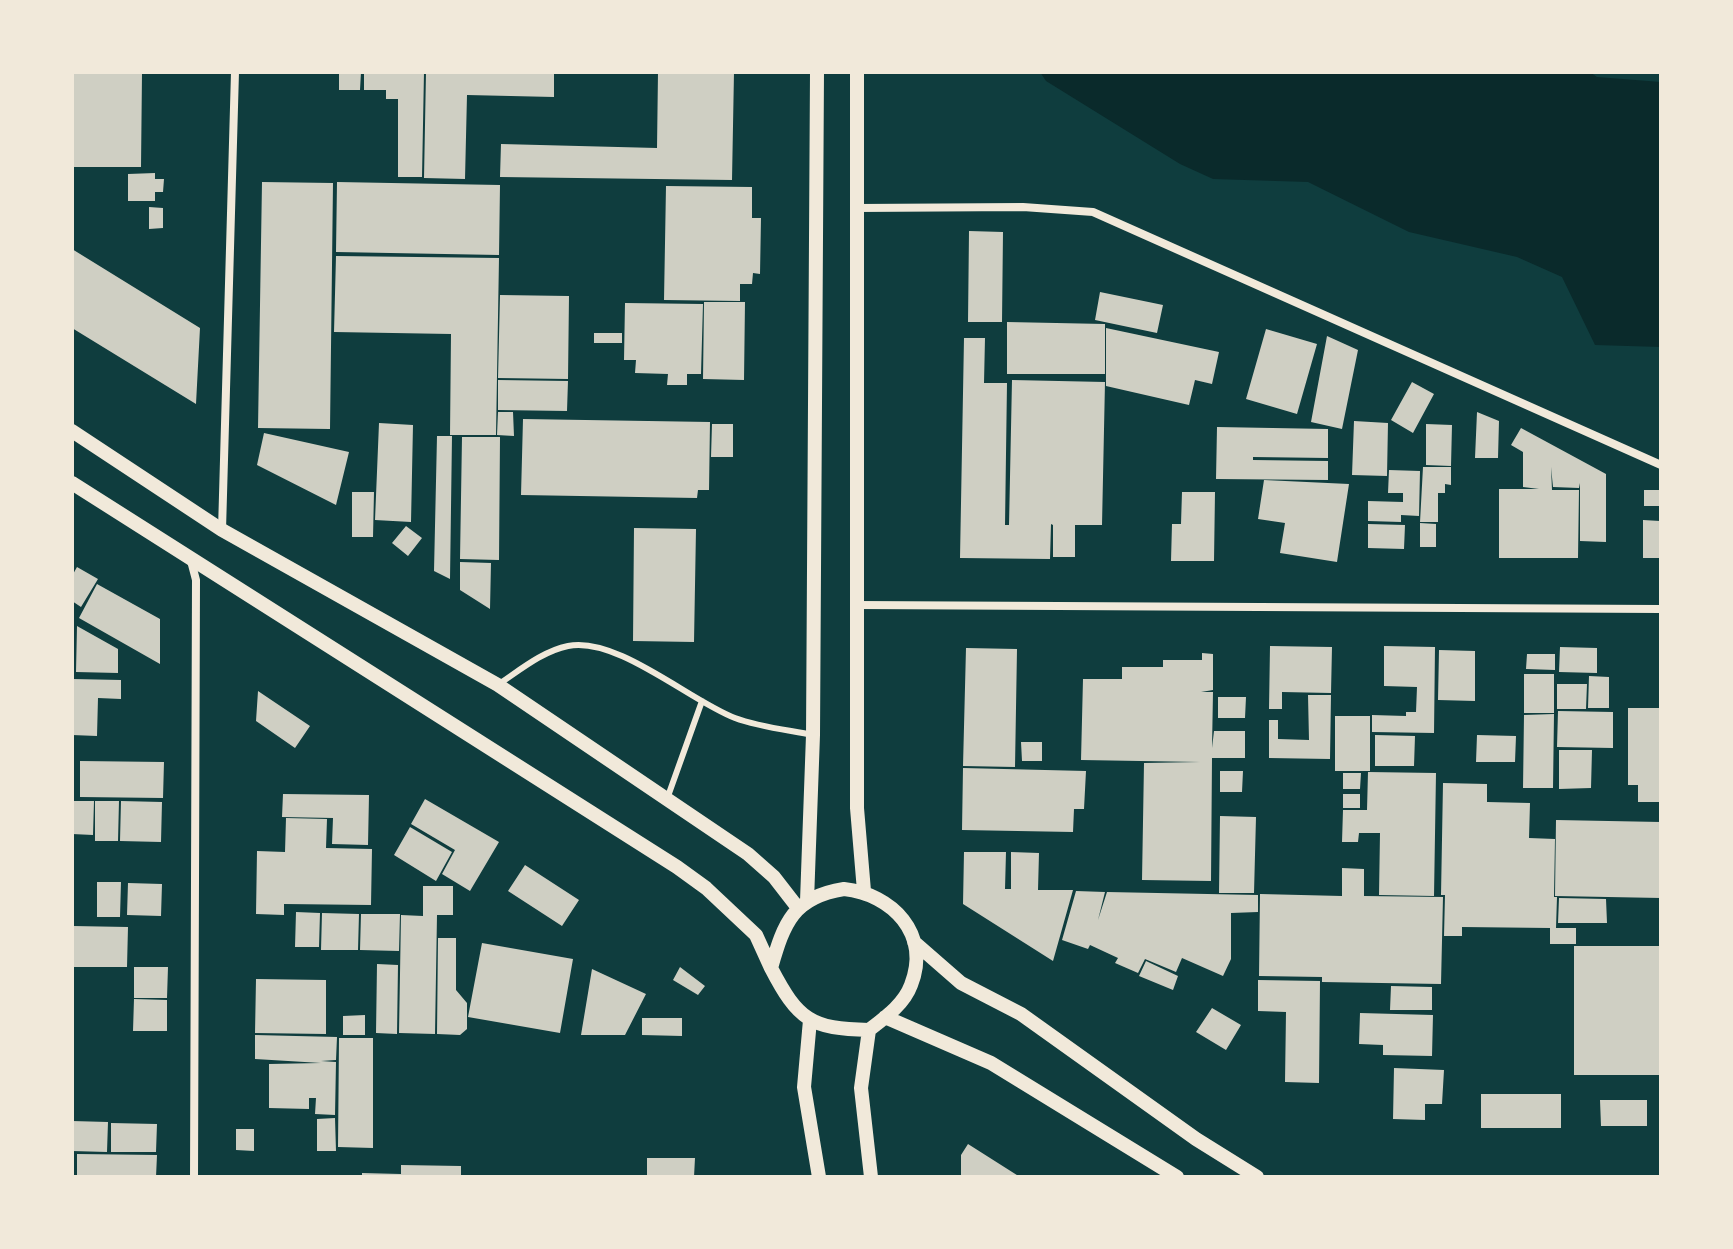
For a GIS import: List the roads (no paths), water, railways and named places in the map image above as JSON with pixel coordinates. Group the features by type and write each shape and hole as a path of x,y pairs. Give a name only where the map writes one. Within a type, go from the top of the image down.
{"street":[{"path":"222,530 235,72"},
{"path":"802,904 813,735 817,72"},
{"path":"857,72 857,808 864,891"},
{"path":"857,208 1023,207 1093,212 1661,465"},
{"path":"72,431 222,530 498,685 748,854 802,904"},
{"path":"72,483 706,888 756,935 771,968 794,1007 810,1020 836,1029 869,1030 901,1002 912,984 916,963 914,942 903,919 886,901 864,891 844,889 824,892 802,904 784,926 771,968"},
{"path":"190,556 196,580 194,1177"},
{"path":"857,605 1661,609"},
{"path":"914,942 961,983 1021,1014 1196,1139 1257,1177"},
{"path":"885,1017 991,1063 1177,1177"},
{"path":"810,1020 804,1087 819,1177"},
{"path":"869,1030 861,1088 871,1177"}],"lane":[{"path":"498,685 534,660 557,650 568,646 595,645 649,670 736,719 813,735"},
{"path":"667,799 702,701"}],"water":[{"path":"1040,72 1590,72 1597,77 1661,82 1661,347 1595,345 1562,277 1517,257 1409,232 1308,182 1213,179 1180,164 1046,81"}]}
